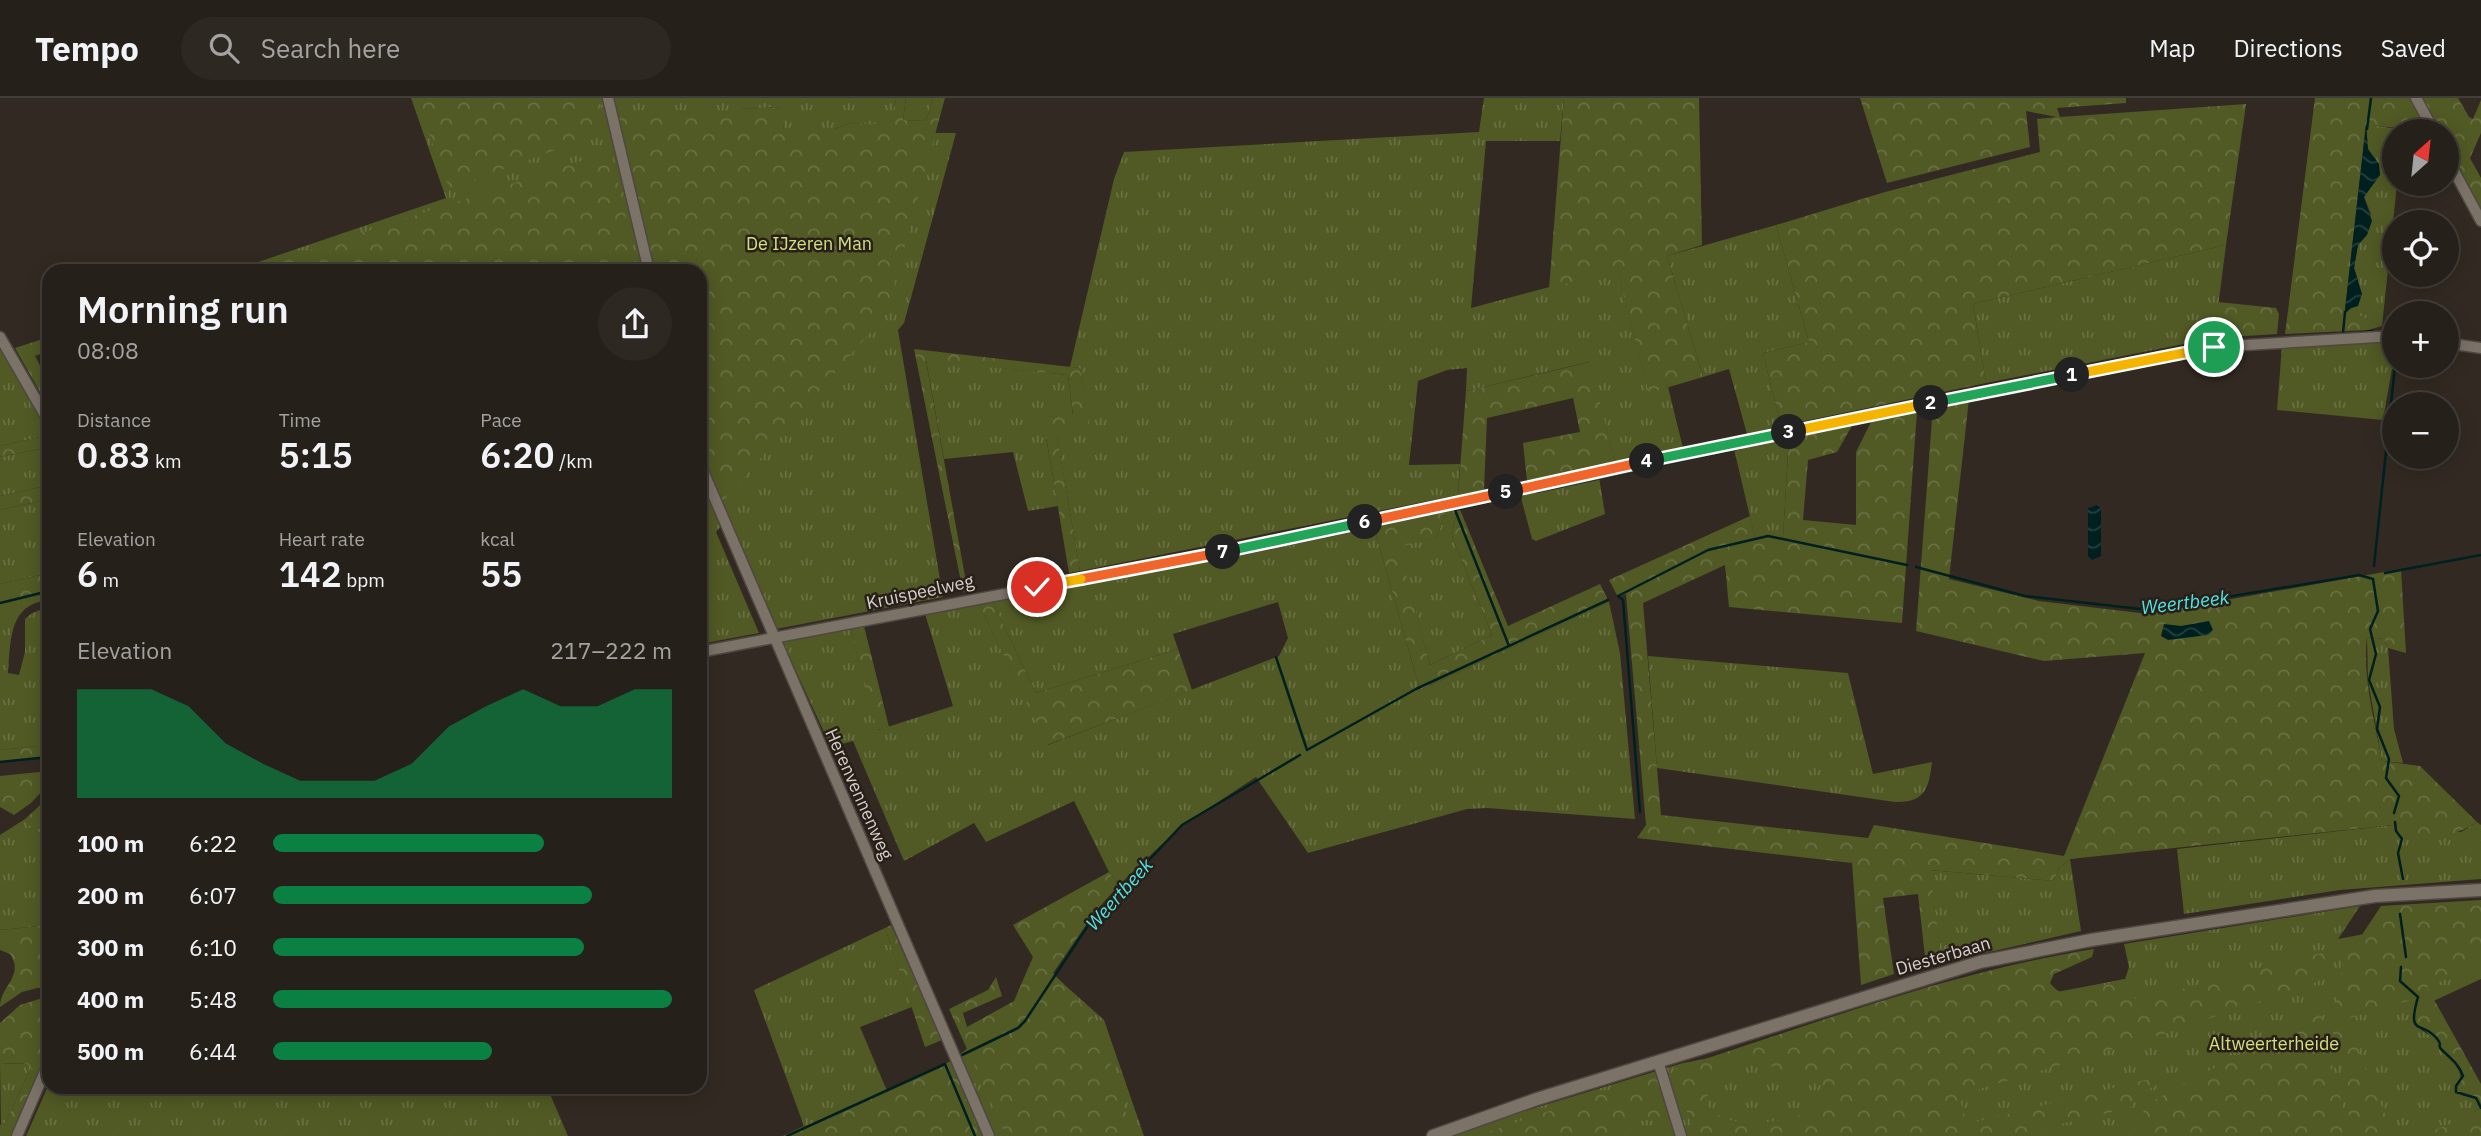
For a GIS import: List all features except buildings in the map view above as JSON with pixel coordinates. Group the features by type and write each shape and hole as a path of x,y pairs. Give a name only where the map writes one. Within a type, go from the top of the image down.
{"street":[{"path":"608,98 647,264"},
{"path":"2416,98 2427,119"},
{"path":"2459,180 2481,221"},
{"path":"0,337 42,410"},
{"name":"Kruispeelweg","path":"707,651 1272,542 1847,420 2214,347 2382,337"},
{"path":"2459,345 2481,348"},
{"name":"Herenvennenweg","path":"707,481 772,638 989,1136"},
{"name":"Diesterbaan","path":"1433,1136 1658,1060 1980,962 2032,950 2375,896 2481,890"},
{"path":"1658,1060 1681,1136"},
{"path":"18,1136 42,1079"}],"green space":[{"name":"De IJzeren Man","path":"411,98 896,98 894,126 851,123 834,129 784,129 780,107 740,109 741,118 635,118 639,133 956,133 904,323 898,330 943,597 776,629 725,522 716,532 759,633 707,643 707,264 253,264 446,198"},
{"path":"416,98 599,98 607,131 449,189"},
{"path":"612,98 627,98 631,118 740,118 740,109 781,107 784,129 834,129 851,123 893,125 896,98 906,98 903,120 926,121 933,98 945,98 893,290 894,305 718,507 707,481 707,264 648,264"},
{"path":"906,98 933,98 926,121 903,120"},
{"path":"1484,98 1564,98 1560,141 1486,141 1471,308 1617,269 1649,392 1668,387 1683,448 1615,463 1589,362 1466,391 1467,368 1447,370 1418,381 1409,465 1460,464 1458,495 1080,571 1057,437 1046,437 1058,506 1028,511 1013,452 944,459 926,360 1068,375 1073,416 1045,417 1089,428 1080,368 1070,367 1114,179 1124,152 1479,132"},
{"path":"1564,98 1699,98 1702,245 1667,256 1703,377 1649,393 1617,270 1549,289"},
{"path":"1860,98 2126,98 2126,103 2057,108 2060,117 2246,104 2226,245 1973,304 1986,383 1781,426 1763,353 1809,342 1776,225 1885,192 2040,152 2037,119 2057,117 2026,111 2030,147 1887,183"},
{"path":"2315,98 2414,98 2425,119 2382,119 2382,126 2366,125 2345,309 2382,326 2368,330 2285,334"},
{"path":"2422,98 2458,98 2473,119 2481,100 2481,133 2470,158 2481,178 2481,212 2459,169 2459,119 2433,119"},
{"path":"2366,124 2382,127 2382,196 2396,196 2394,210 2382,210 2382,287 2386,287 2385,301 2382,301 2382,326 2345,310 2350,309 2358,280 2354,268 2358,245 2371,214 2364,197 2380,174 2368,149"},
{"path":"611,151 636,264 268,264"},
{"path":"1776,225 1809,342 1763,353 1781,426 1747,434 1729,369 1703,377 1667,256"},
{"path":"2226,245 2214,338 1986,383 1973,304"},
{"path":"2218,302 2276,308 2279,314 2277,334 2214,338"},
{"path":"42,339 42,354 35,356 42,370 42,396 15,348"},
{"path":"2382,339 2382,378 2390,378 2388,392 2382,392 2382,420 2277,410 2282,346"},
{"path":"0,345 42,420 42,437 0,446"},
{"path":"914,349 1080,368 1090,428 1046,426 1044,417 1073,415 1068,375 926,361 968,593 963,592"},
{"path":"1590,362 1615,463 1527,481 1523,443 1580,432 1573,398 1487,418 1484,490 1458,495 1466,391"},
{"path":"1969,399 1949,579 2039,601 2148,614 2401,569 2406,653 2388,648 2384,639 2367,637 2366,668 2382,761 2420,766 2477,822 2457,832 2438,836 2395,834 2393,825 2070,859 2059,868 2054,881 1930,870 1942,963 1926,966 1918,894 1883,898 1894,974 1861,985 1852,863 1637,838 1646,825 1626,594 1618,597 1609,580 1750,516 1755,538 1783,538 1789,437 1853,424 1837,452 1808,460 1803,520 1856,525 1856,452 1872,420 1917,411 1902,623 1729,607 1725,565 1643,603 1661,815 1868,838 1874,825 2064,856 2145,653 2044,661 1916,631 1933,406"},
{"path":"1046,436 1057,436 1080,571 1069,573"},
{"path":"42,437 42,448 0,457 0,446"},
{"path":"1789,437 1783,538 1755,538 1734,449"},
{"path":"42,448 42,487 0,496 0,457"},
{"path":"1599,477 1605,514 1536,541 1532,539 1520,494"},
{"path":"42,487 42,501 0,510 0,496"},
{"path":"42,501 42,575 0,584 0,510"},
{"path":"1459,507 1451,534 1492,635 1430,665 1398,546 1437,537 1447,509"},
{"path":"1459,507 1508,626 1600,584 1609,602 1420,690 1373,524 1447,509 1437,537 1399,547 1430,665 1492,635 1451,534"},
{"path":"1373,524 1420,690 1609,602 1620,653 1635,819 1487,808 1467,809 1308,853 1256,777 1180,827 1119,885 1109,872 1074,801 986,842 974,823 904,861 853,741 831,747 782,641 850,628 878,730 953,706 925,614 979,604 1048,745 1279,656 1288,638 1278,602 1173,634 1178,649 1036,693 992,601"},
{"path":"42,575 42,595 0,604 0,584"},
{"path":"42,595 42,602 26,609 14,626 8,673 19,675 25,652 25,619 42,609 42,746 0,750 0,604"},
{"path":"992,601 1036,693 1178,649 1192,690 1047,745 979,604"},
{"path":"864,626 889,727 877,730 850,628"},
{"path":"2367,637 2384,639 2388,648 2394,729 2403,763 2382,761 2368,680"},
{"path":"1648,656 1848,673 1873,774 1932,762 1927,786 1919,797 1913,800 1895,802 1657,768"},
{"path":"42,746 42,758 0,762 0,750"},
{"path":"42,772 42,791 14,815 0,807 0,776"},
{"path":"42,803 42,833 34,831 25,819"},
{"path":"25,819 42,833 42,926 0,930 0,835"},
{"path":"2477,822 2481,825 2481,879 2340,890 2184,914 2177,849 2393,825 2461,832"},
{"path":"2070,859 2081,931 1942,963 1929,870 2054,881 2059,868"},
{"path":"1109,872 1119,885 1095,912 1053,973 1098,1023 1133,1136 1006,1136 949,1009 988,990 996,977 1002,996 963,1013 967,1027 1014,1001 1033,957 1013,925"},
{"path":"2481,900 2481,965 2427,987 2481,1084 2481,1105 2479,1099 2456,1091 2456,1085 2462,1079 2459,1070 2452,1059 2440,1050 2432,1037 2413,1019 2415,999 2346,1019 2394,1136 2356,1136 2349,1117 2347,1091 2331,1024 2344,962 2381,906"},
{"name":"Altweerterheide","path":"2360,906 2338,939 2481,912 2481,979 2414,1010 2421,1030 2436,1039 2440,1050 2455,1063 2460,1075 2462,1095 2479,1099 2481,1107 2474,1112 2481,1136 1442,1136 1683,1063 2125,979 2129,967 2124,944"},
{"path":"891,925 942,1040 925,1047 885,928"},
{"path":"42,926 42,987 22,992 0,1007 15,969 10,954 0,950 0,930"},
{"path":"885,928 912,1007 860,1027 887,1091 945,1066 1057,978 1104,1020 1144,1136 783,1136 804,1126 754,990"},
{"path":"2094,949 2092,957 2054,974 2050,983 2068,995 2077,995 2126,979 2136,1001 2329,951 2319,981 2167,1033 1959,1095 1967,1124 2189,1069 2143,1092 2129,1108 2009,1136 1694,1136 1675,1069 1935,985","holes":["1741,1054 1827,1088 1830,1100 1816,1108 1799,1115 1760,1122 1724,1118 1712,1111 1705,1099 1733,1057"]},
{"path":"2321,994 2322,1024 2350,1136 2132,1136 2133,1127 2149,1103 2304,1020"},
{"path":"42,998 42,1070 13,1136 0,1136 0,1125 5,1123 32,1066 23,1063 0,1064 0,1023 20,1005"},
{"path":"951,1061 981,1136 783,1136"},
{"path":"30,1063 32,1066 5,1123 1,1125 0,1064"},
{"path":"1658,1074 1671,1122 1644,1120 1600,1136 1476,1136"},
{"path":"45,1094 550,1094 568,1136 26,1136"},
{"path":"2481,1107 2481,1136 2420,1136 2467,1117"}],"water":[{"path":"2366,124 2368,149 2379,164 2380,175 2364,197 2372,221 2367,235 2358,245 2354,268 2362,294 2358,306 2345,310"},
{"path":"2097,505 2101,508 2101,556 2092,560 2088,556 2088,508"},
{"path":"2209,621 2213,630 2208,635 2168,640 2161,636 2164,624 2181,626"}],"waterway":[{"path":"2367,129 2371,98"},
{"path":"2346,335 2343,333 2345,312 2350,307"},
{"path":"2359,333 2372,331"},
{"path":"2112,372 2184,358"},
{"path":"2374,566 2394,378"},
{"path":"1536,492 1741,448"},
{"path":"1505,498 1455,510 1509,646"},
{"name":"Weertbeek","path":"1640,812 1623,600 1618,596 1708,550 1768,536 1907,565"},
{"path":"2385,573 2481,555"},
{"name":"Weertbeek","path":"1916,567 2025,596 2149,610 2359,575 2373,579 2378,611 2370,629 2376,654 2369,680 2380,707 2377,729 2389,759 2386,778 2399,796 2394,813"},
{"path":"0,603 42,593"},
{"name":"Weertbeek","path":"1276,657 1307,750 1416,689 1608,600"},
{"name":"Weertbeek","path":"962,1055 1018,1028 1025,1021 1089,924 1182,825 1300,755"},
{"path":"0,762 42,758"},
{"path":"2395,822 2396,831 2402,839 2398,853 2403,879"},
{"path":"2400,914 2406,957"},
{"path":"2401,967 2400,981 2418,997 2415,1024 2432,1034 2439,1042 2440,1048 2459,1068 2463,1076 2456,1086 2456,1092 2476,1098 2481,1108"},
{"name":"Weertbeek","path":"787,1136 945,1064 975,1136"}],"route":[{"path":"1037,587 1272,542 1887,411 2214,347"}]}
